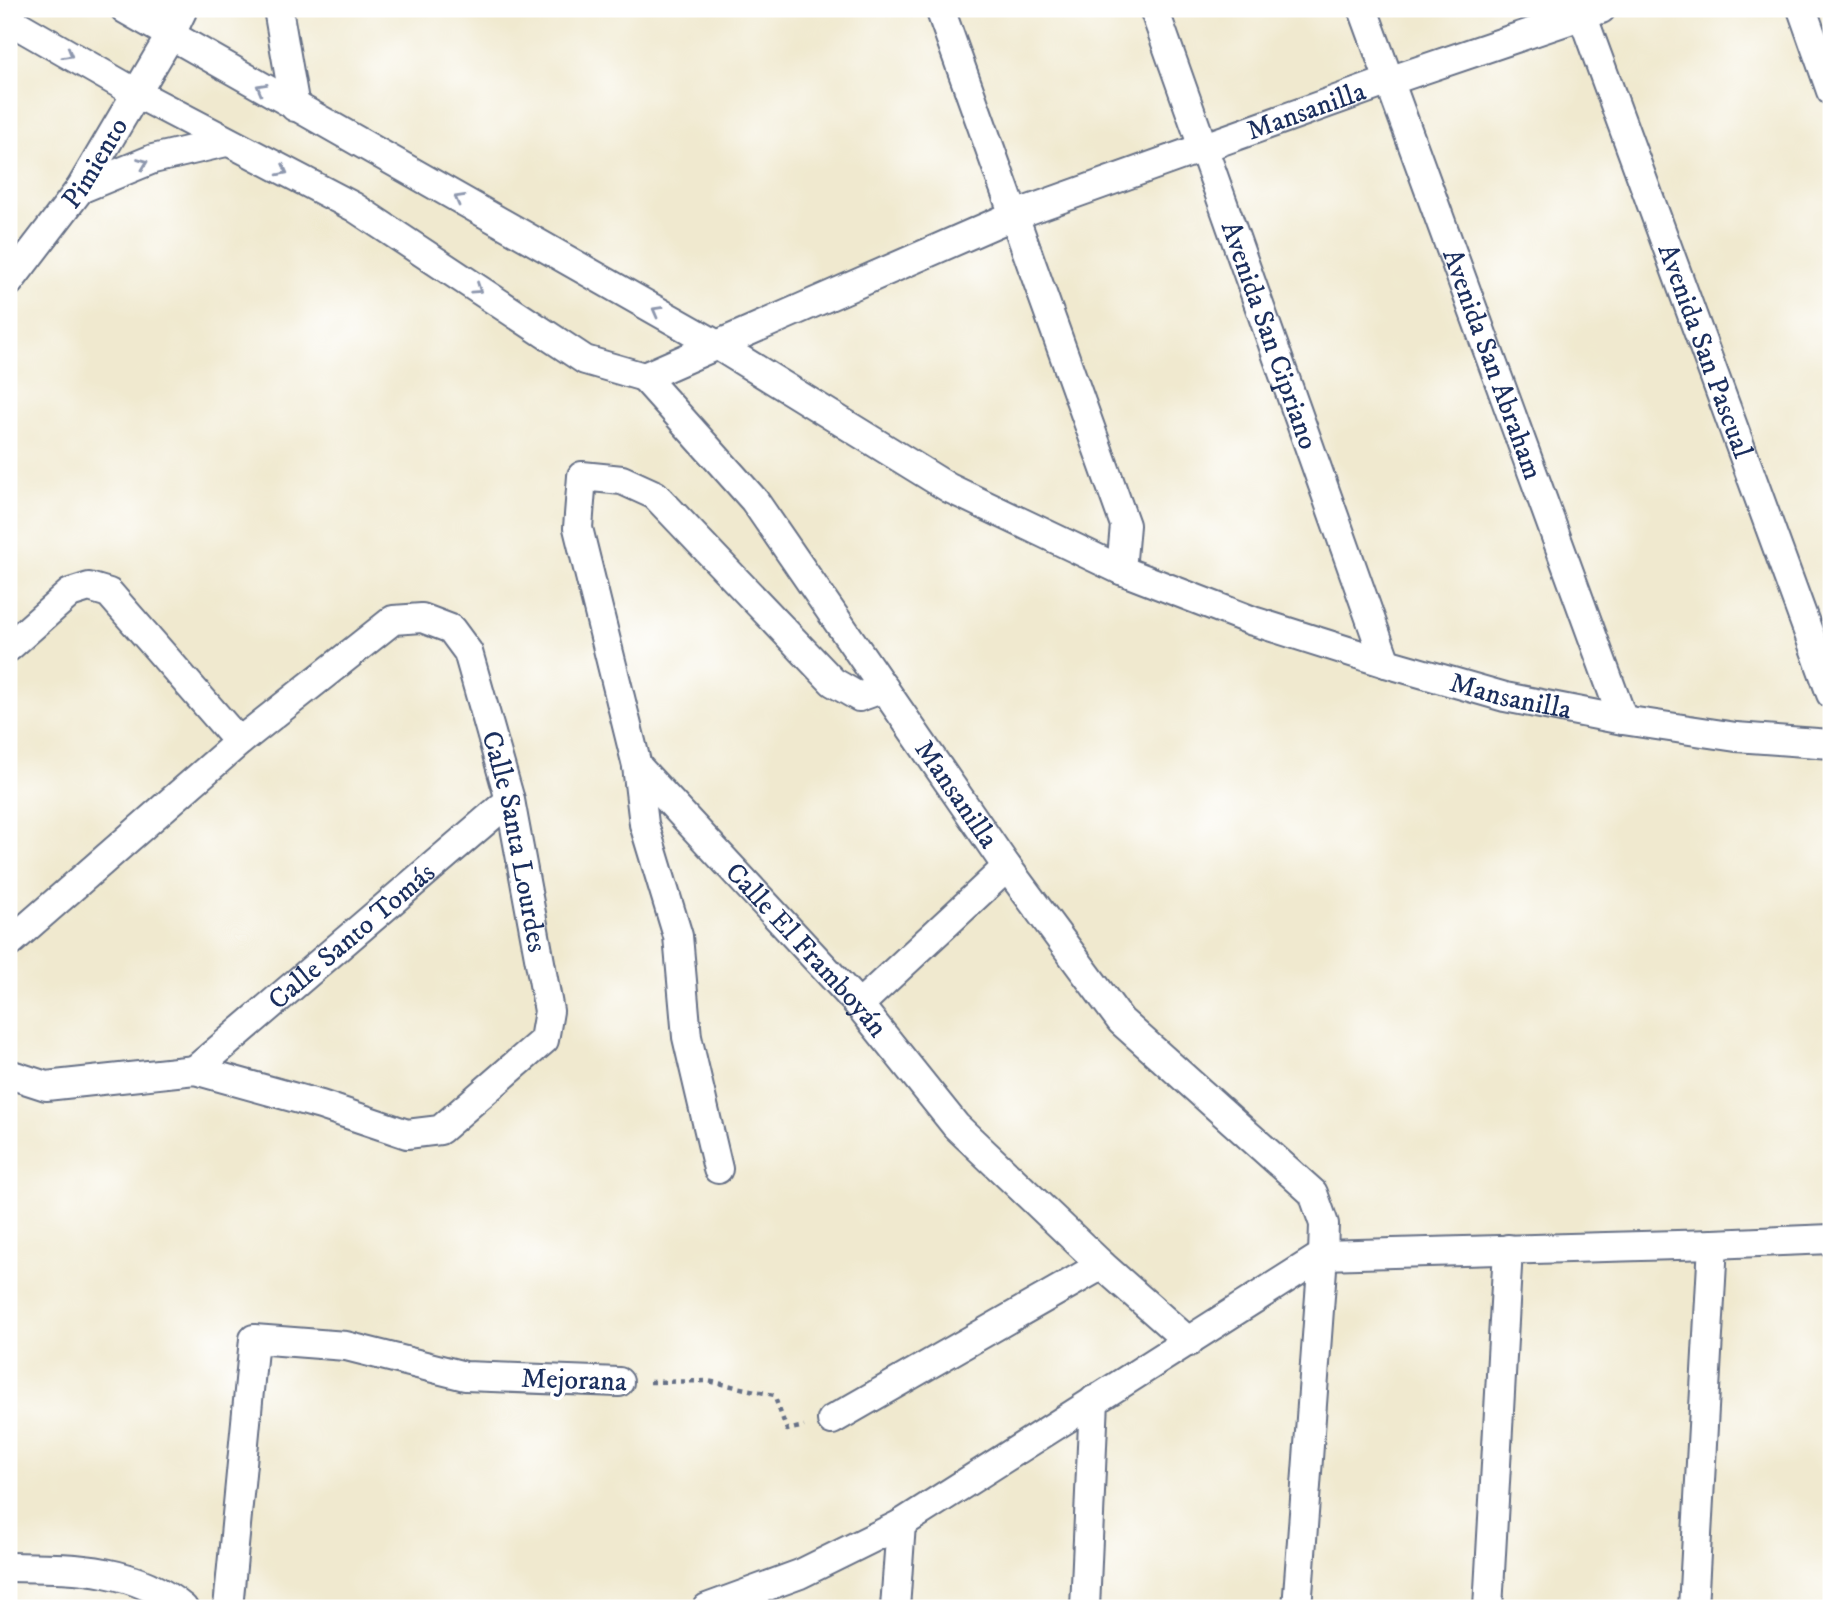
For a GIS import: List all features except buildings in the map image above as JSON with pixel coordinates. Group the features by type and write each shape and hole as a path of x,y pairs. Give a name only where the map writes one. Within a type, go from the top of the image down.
{"street":[{"path":"125,9 717,345"},
{"name":"Pimiento","path":"9,282 80,189 170,36 183,9"},
{"path":"278,9 295,107"},
{"path":"940,9 1125,525 1121,570"},
{"name":"Avenida San Cipriano","path":"1154,9 1386,663"},
{"name":"Avenida San Abraham","path":"1363,9 1623,720"},
{"path":"1802,9 1830,85"},
{"name":"Mansanilla","path":"1297,1608 1323,1255 1324,1224 1312,1193 1121,1021 1007,867 754,500 644,377 1013,216 1588,11"},
{"name":"Avenida San Pascual","path":"1588,11 1831,694"},
{"path":"9,20 226,142 355,207 585,360 644,377"},
{"path":"80,189 153,159 226,142"},
{"name":"Mansanilla","path":"717,345 949,488 1121,570 1253,621 1505,698 1736,737 1831,744"},
{"name":"Calle El Framboyán","path":"884,688 859,697 833,682 654,495 622,480 582,477 578,528 637,766 859,1005 956,1126 1101,1265 1189,1342"},
{"path":"9,647 70,593 89,587 109,593 239,742"},
{"name":"Calle Santa Lourdes","path":"9,943 239,742 393,620 422,618 451,629 468,652 510,800 549,1011 544,1040 440,1130 407,1134 321,1105 195,1070 46,1086 9,1074"},
{"path":"637,766 644,824 678,936 687,1037 718,1170"},
{"name":"Calle Santo Tomás","path":"195,1070 510,800"},
{"path":"859,1005 1007,867"},
{"path":"707,1608 800,1574 901,1524 1323,1255 1831,1239"},
{"path":"1693,1608 1713,1244"},
{"path":"1488,1608 1508,1249"},
{"path":"832,1420 1101,1265"},
{"name":"Mejorana","path":"228,1608 254,1339 346,1346 465,1376 619,1382"},
{"path":"1085,1608 1094,1400"},
{"path":"895,1608 901,1524"},
{"path":"9,1567 84,1568 132,1579 183,1608"}],"path":[{"name":"Mejorana","path":"619,1382 708,1381 774,1395 787,1430 832,1420"}]}
